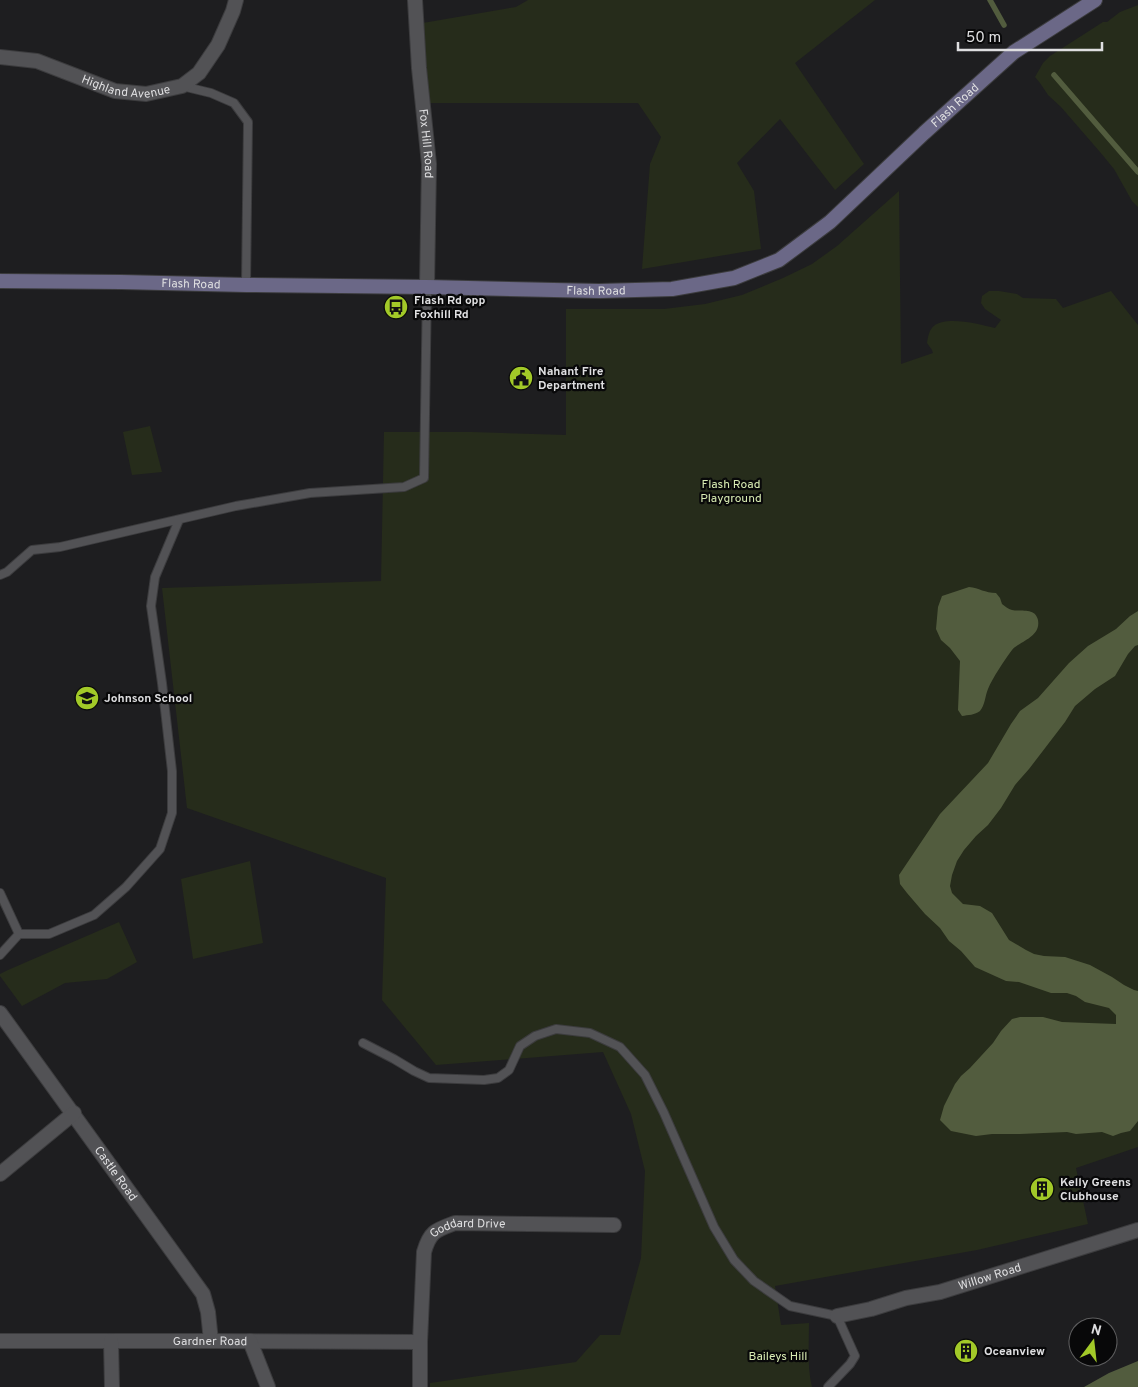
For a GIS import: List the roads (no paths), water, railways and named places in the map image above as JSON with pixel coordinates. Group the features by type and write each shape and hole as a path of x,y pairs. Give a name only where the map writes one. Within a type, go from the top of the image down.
{"main road":[{"name":"Flash Road","path":"0,281 427,286 599,291 672,289 734,278 779,260 830,222 924,133 1014,52 1095,0"}],"street":[{"name":"Highland Avenue","path":"0,56 37,61 115,91 146,94 182,86 199,73 218,45 236,0"},
{"name":"Fox Hill Road","path":"415,0 419,68 429,164 427,286"},
{"name":"Castle Road","path":"0,1013 203,1294 208,1312 211,1341"},
{"path":"0,1174 74,1113"},
{"name":"Goddard Drive","path":"420,1387 424,1252 428,1238 438,1230 455,1223 614,1225"},
{"name":"Willow Road","path":"837,1316 871,1309 906,1298 940,1292 1138,1230"},
{"path":"111,1341 112,1387"},
{"path":"250,1341 268,1387"},
{"name":"Gardner Road","path":"0,1342 420,1342"}],"lane":[{"path":"182,86 211,92 234,103 248,122 246,285"},
{"path":"0,575 7,572 32,550 60,548 236,506 310,493 404,487 424,478 427,286"},
{"path":"0,955 19,934 49,934 94,915 126,887 160,849 172,813 172,771 151,606 155,577 179,520"},
{"path":"0,893 19,934"},
{"path":"363,1043 429,1078 484,1080 498,1078 509,1070 520,1046 535,1036 556,1029 590,1032 620,1047 645,1075 664,1113 714,1227 734,1260 754,1281 790,1306 837,1316 854,1356 850,1364 828,1387"}],"waterway":[{"path":"990,0 1004,25"},
{"path":"1054,75 1138,172"}],"place":[{"name":"Flash Rd opp Foxhill Rd","path":"396,307"},
{"name":"Nahant Fire Department","path":"521,378"},
{"name":"Johnson School","path":"87,698"},
{"name":"Kelly Greens Clubhouse","path":"1042,1189"},
{"name":"Oceanview","path":"966,1351"}],"park label":[{"name":"Flash Road Playground","path":"731,491"},
{"name":"Baileys Hill","path":"778,1356"}]}
